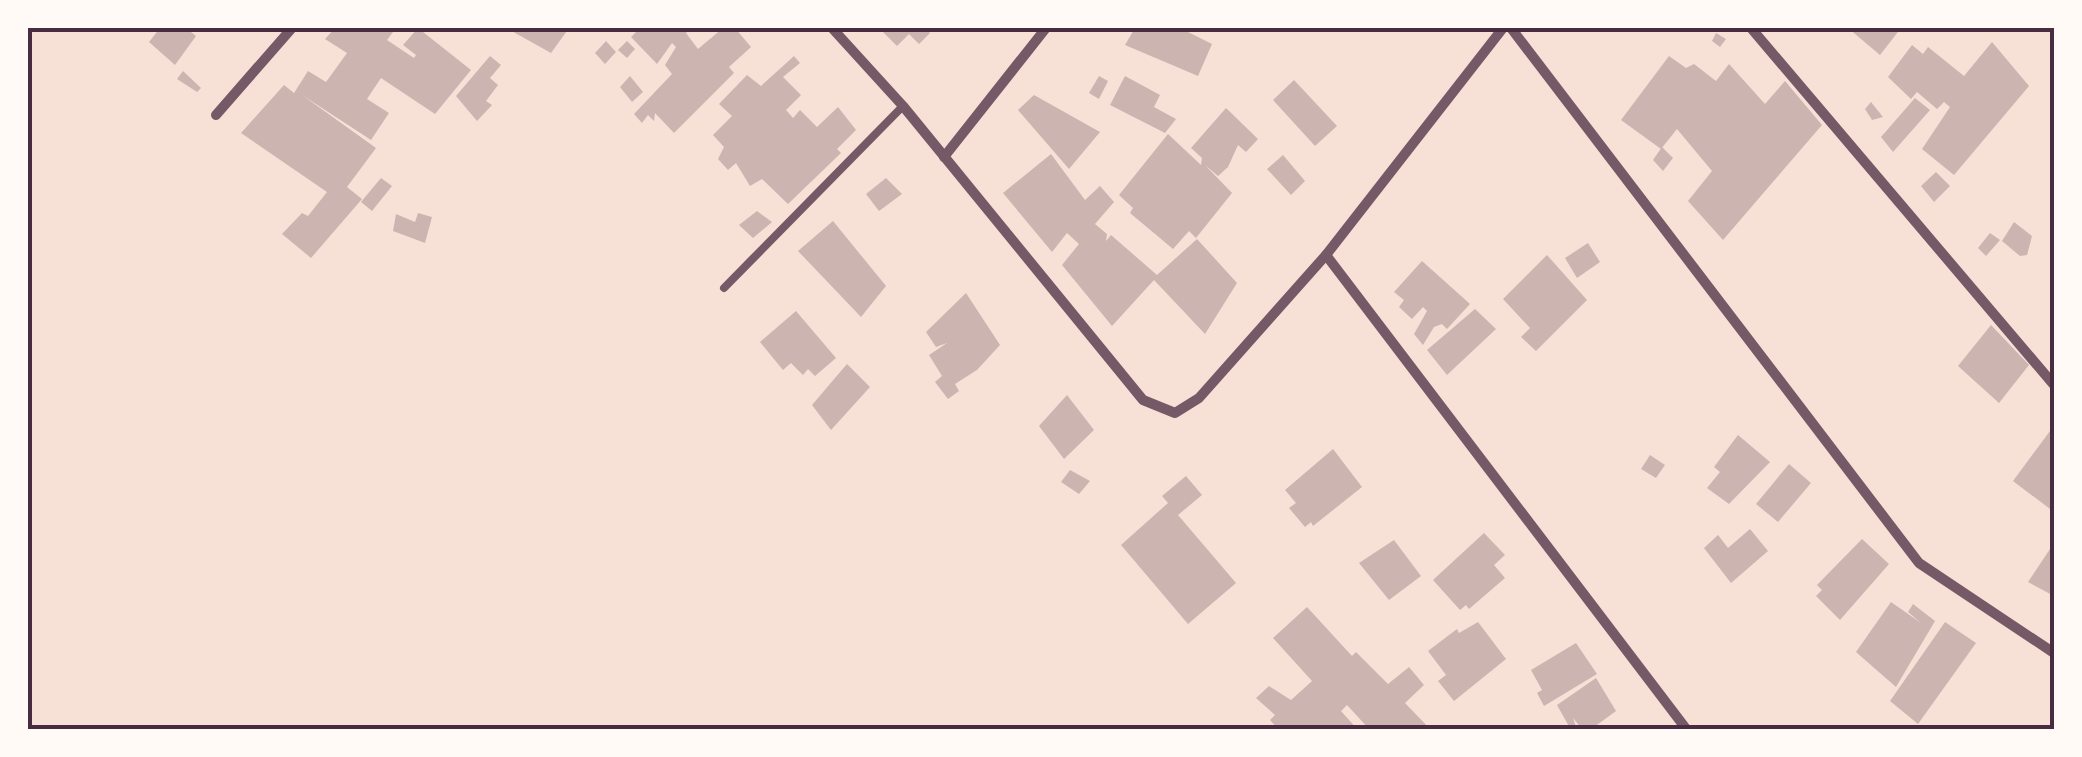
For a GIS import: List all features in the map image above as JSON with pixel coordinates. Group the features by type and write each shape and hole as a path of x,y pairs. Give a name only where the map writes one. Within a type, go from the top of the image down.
{"street":[{"path":"216,115 292,28"},
{"path":"832,28 903,106 1143,400 1175,413 1198,398 1326,255 1503,28"},
{"path":"944,157 1046,28"},
{"path":"1511,28 1920,563 2054,653"},
{"path":"1751,28 2054,386"},
{"path":"1326,255 1687,730"}],"lane":[{"path":"724,288 903,106"}],"building":[{"path":"160,28 194,28 191,32 196,36 175,65 149,42"},
{"path":"335,28 396,28 387,40 414,58 416,55 403,45 418,28 471,70 435,114 381,78 367,99 389,113 371,140 302,95 376,148 347,187 362,199 311,258 282,234 302,213 308,216 327,192 241,133 284,85 294,93 308,71 326,82 347,53 325,39"},
{"path":"506,28 569,28 551,53"},
{"path":"640,28 692,28 686,33 698,49 723,28 735,28 751,47 729,67 734,73 674,133 655,113 654,121 648,115 642,123 634,114 672,74 665,65 676,47 672,43 657,64 631,37"},
{"path":"879,28 925,28 930,33 919,44 909,34 897,46"},
{"path":"1135,28 1180,28 1212,44 1198,76 1125,45"},
{"path":"1848,28 1901,28 1880,55"},
{"path":"1716,33 1726,39 1720,47 1712,41"},
{"path":"606,41 616,52 605,64 595,53"},
{"path":"627,41 635,49 627,58 618,50"},
{"path":"1992,42 2029,86 1954,175 1922,149 1950,107 1944,102 1937,109 1917,92 1911,99 1888,77 1912,45 1923,54 1928,47 1964,76"},
{"path":"490,56 501,65 490,78 498,85 486,101 492,105 477,121 456,96"},
{"path":"794,56 800,63 783,77 801,95 786,110 793,118 800,110 817,127 838,107 856,130 837,149 841,153 788,204 762,179 750,186 736,163 728,170 718,159 724,147 713,135 732,116 719,104 747,75 761,86"},
{"path":"1669,56 1686,68 1694,64 1716,81 1729,64 1765,104 1785,81 1822,125 1723,240 1688,201 1712,171 1677,129 1661,149 1621,120"},
{"path":"183,71 201,88 197,92 177,79"},
{"path":"630,76 643,92 632,102 620,87"},
{"path":"1099,76 1108,81 1099,99 1089,93"},
{"path":"1125,76 1160,95 1154,107 1176,119 1165,133 1110,105"},
{"path":"1294,80 1337,126 1315,146 1273,100"},
{"path":"1034,95 1100,132 1069,169 1018,110"},
{"path":"1915,98 1930,110 1893,152 1881,137"},
{"path":"1871,102 1883,117 1872,120 1865,109"},
{"path":"1226,108 1258,139 1246,152 1238,145 1228,167 1218,176 1205,165 1232,193 1196,238 1189,231 1173,249 1130,213 1133,208 1119,195 1168,134 1201,165 1202,158 1191,148"},
{"path":"1662,147 1673,158 1663,171 1653,160"},
{"path":"1051,154 1085,200 1100,186 1114,202 1095,224 1107,234 1106,241 1111,235 1157,275 1197,239 1237,283 1205,334 1154,280 1112,326 1062,265 1079,244 1067,233 1052,252 1003,193"},
{"path":"1283,155 1305,181 1291,195 1267,169"},
{"path":"1936,172 1950,186 1934,202 1921,186"},
{"path":"381,178 392,186 372,211 361,202"},
{"path":"886,178 902,194 879,211 866,194"},
{"path":"757,211 772,222 753,238 739,225"},
{"path":"418,213 432,217 425,243 393,231 396,214 415,222"},
{"path":"833,221 886,286 861,317 798,251"},
{"path":"2014,222 2032,236 2027,255 2020,256 2002,241"},
{"path":"1990,233 2000,240 1986,256 1978,248"},
{"path":"1588,243 1600,262 1577,278 1565,258"},
{"path":"1547,255 1587,300 1536,351 1521,337 1530,328 1503,299"},
{"path":"1422,261 1470,304 1447,329 1442,324 1434,327 1423,345 1414,334 1427,311 1423,307 1412,319 1399,307 1404,300 1394,292"},
{"path":"966,293 1000,345 977,370 955,384 959,391 948,399 935,382 942,376 929,355 947,343 936,347 926,332"},
{"path":"1475,309 1496,329 1447,375 1427,350"},
{"path":"796,311 836,358 815,376 808,369 803,375 791,363 783,370 760,342"},
{"path":"1991,325 2029,365 1999,403 1958,366"},
{"path":"847,364 870,387 831,430 812,405"},
{"path":"1067,395 1094,430 1064,459 1039,426"},
{"path":"2050,431 2054,435 2054,512 2013,481"},
{"path":"1738,435 1770,462 1729,504 1707,488 1720,472 1714,467"},
{"path":"1333,449 1362,487 1313,526 1311,522 1305,527 1289,508 1296,503 1285,490"},
{"path":"1650,455 1665,465 1656,478 1641,469"},
{"path":"1789,464 1811,483 1778,522 1756,504"},
{"path":"1070,470 1090,481 1079,494 1061,482"},
{"path":"1186,476 1202,495 1178,515 1236,583 1188,624 1121,545 1168,503 1162,496"},
{"path":"1750,529 1768,551 1731,583 1704,548 1718,535 1728,548"},
{"path":"1484,533 1505,555 1494,565 1505,578 1469,609 1466,605 1460,610 1433,580"},
{"path":"1862,539 1889,564 1840,620 1816,596 1822,590 1817,585"},
{"path":"1394,540 1421,576 1389,600 1359,563"},
{"path":"2054,543 2054,596 2028,582"},
{"path":"1891,602 1921,623 1908,612 1913,604 1935,621 1896,687 1856,652"},
{"path":"1307,607 1352,656 1356,652 1388,684 1409,667 1424,685 1405,703 1431,730 1370,730 1347,705 1341,711 1358,730 1279,730 1270,720 1275,715 1256,698 1269,686 1291,700 1312,681 1273,638"},
{"path":"1478,622 1506,659 1454,701 1438,681 1446,675 1428,651 1457,629 1459,633"},
{"path":"1945,622 1976,643 1918,724 1890,701"},
{"path":"1576,643 1597,674 1544,706 1537,693 1542,690 1531,670"},
{"path":"1596,678 1616,711 1590,730 1583,730 1573,718 1577,730 1571,730 1557,705"}]}
